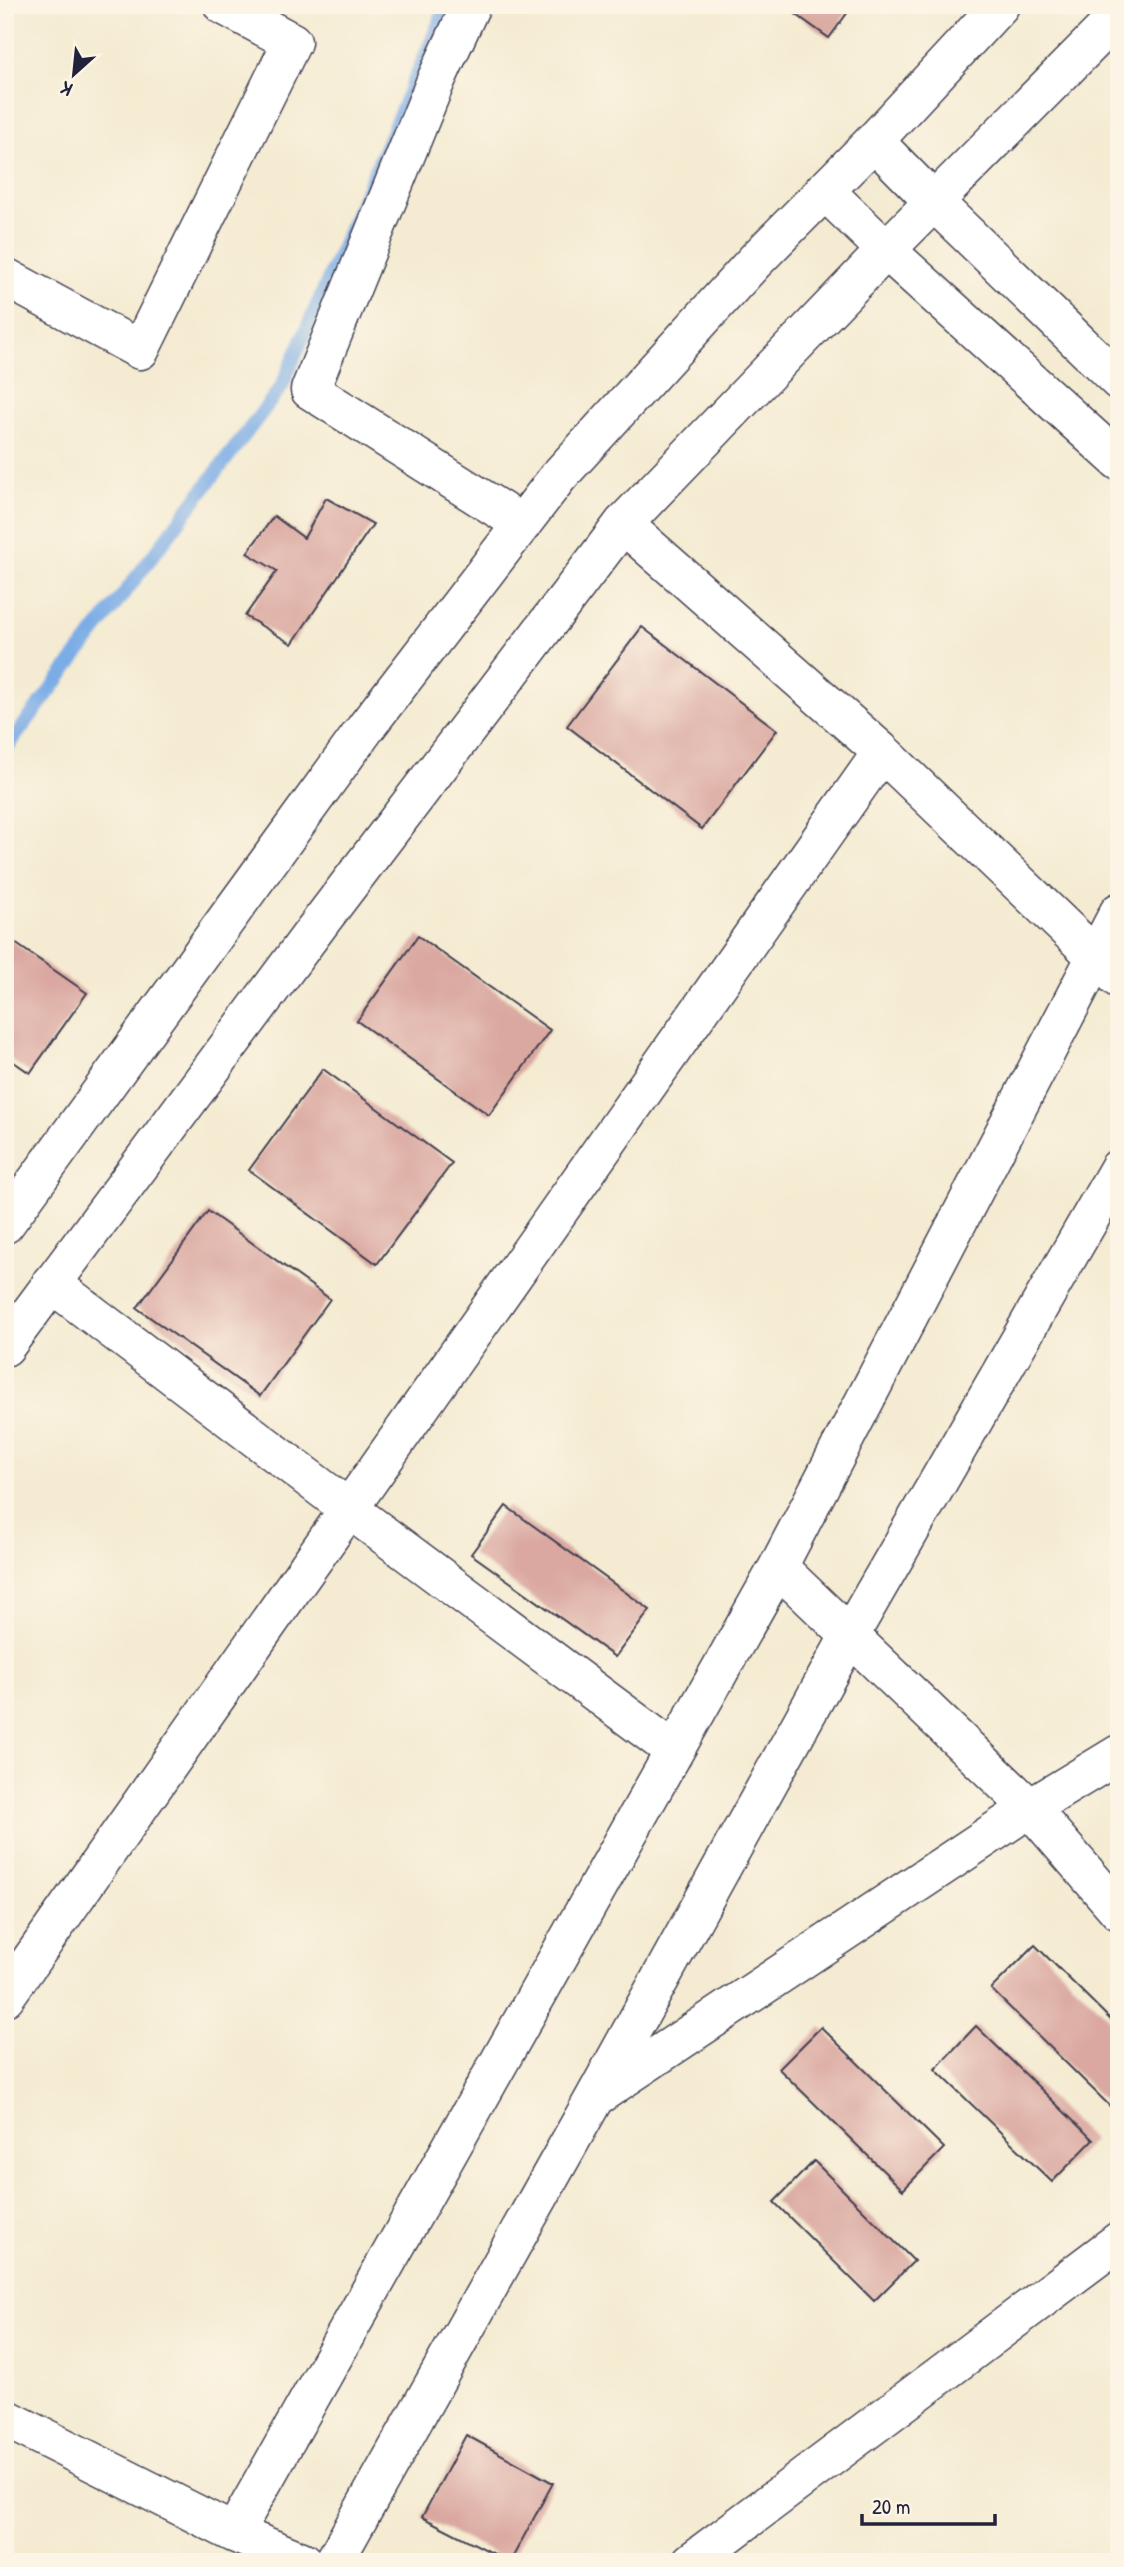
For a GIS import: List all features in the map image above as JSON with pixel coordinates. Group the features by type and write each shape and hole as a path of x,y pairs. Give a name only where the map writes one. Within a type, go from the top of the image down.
{"street":[{"path":"5,277 140,350 292,42 223,5"},
{"path":"471,5 438,78 310,390 522,524"},
{"path":"5,1224 367,726 567,467 755,261 873,141 1000,5"},
{"path":"5,1347 330,908 623,524 886,250 1119,15"},
{"path":"873,141 1119,381"},
{"path":"824,190 886,250 1119,461"},
{"path":"623,524 882,752 1106,968"},
{"path":"5,1997 882,752"},
{"path":"234,2533 778,1567 1106,968 1119,912"},
{"path":"334,2562 596,2097 850,1635 1119,1168"},
{"path":"51,1283 673,1750"},
{"path":"778,1567 1030,1808 1119,1911"},
{"path":"596,2097 1030,1808 1119,1754"},
{"path":"691,2562 1119,2241"},
{"path":"5,2418 234,2533 304,2562"}],"building":[{"path":"783,5 853,5 829,38"},
{"path":"326,498 373,524 292,644 245,616 277,571 247,553 274,516 304,538"},
{"path":"642,627 777,730 702,829 567,726"},
{"path":"5,936 87,993 30,1073 5,1056"},
{"path":"418,936 550,1030 489,1115 357,1021"},
{"path":"323,1069 452,1163 377,1264 249,1170"},
{"path":"208,1211 330,1299 260,1396 137,1308"},
{"path":"506,1506 650,1610 615,1657 471,1554"},
{"path":"1035,1945 1119,2028 1119,2115 991,1989"},
{"path":"976,2026 1093,2140 1052,2182 935,2069"},
{"path":"821,2027 944,2148 903,2190 779,2069"},
{"path":"814,2161 914,2261 874,2301 774,2202"},
{"path":"466,2435 553,2483 510,2562 422,2517"}],"waterway":[{"path":"5,750 282,386 447,5"}]}
